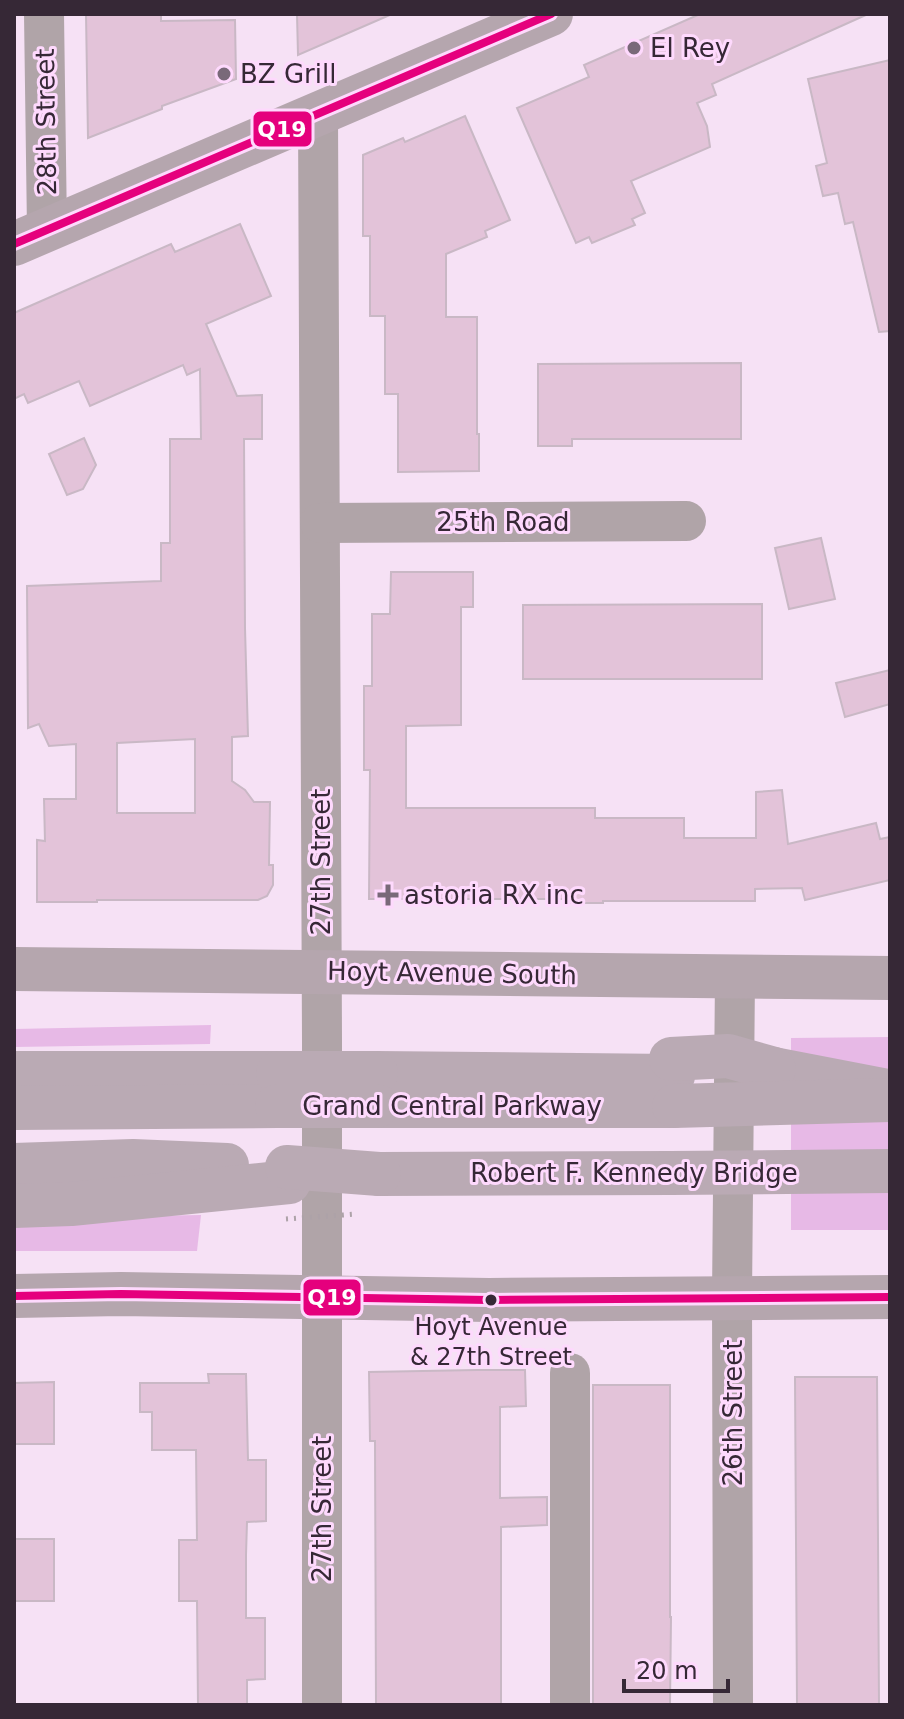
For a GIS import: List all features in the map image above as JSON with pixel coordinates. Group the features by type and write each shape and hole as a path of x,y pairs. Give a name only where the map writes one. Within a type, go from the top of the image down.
{"highway":[{"path":"14,1056 278,1078"},
{"path":"673,1080 728,1056 774,1069 890,1091"},
{"path":"14,1073 278,1078"},
{"name":"Grand Central Parkway","path":"14,1108 278,1078 673,1080 890,1100"},
{"path":"14,1165 133,1161 287,1189"},
{"name":"Robert F. Kennedy Bridge","path":"287,1189 379,1174 890,1171"},
{"path":"14,1206 287,1189"}],"main road":[{"path":"31,237 551,14"},
{"name":"Hoyt Avenue South","path":"14,969 890,978"},
{"path":"14,1296 121,1294 489,1300 890,1297"}],"street":[{"name":"28th Street","path":"31,237 44,14"},
{"name":"27th Street","path":"318,114 322,1705"},
{"name":"25th Road","path":"320,523 686,521"},
{"name":"26th Street","path":"733,1705 735,977"},
{"path":"570,1373 570,1705"}],"path":[{"path":"287,1189 363,1214"}],"shaded area":[{"path":"211,1025 210,1044 14,1047 14,1029"},
{"path":"890,1037 890,1230 791,1230 791,1038"},
{"path":"201,1215 197,1251 14,1251 14,1222 83,1217"}],"building":[{"path":"86,14 161,14 161,21 235,20 236,79 88,138"},
{"path":"297,14 392,14 298,55"},
{"path":"700,14 868,14 712,84 716,95 697,103 707,126 710,147 631,181 645,213 632,219 635,225 592,243 589,237 576,243 517,108 589,77 584,65"},
{"path":"890,60 890,331 879,332 853,222 845,224 838,193 823,196 816,166 827,163 808,79"},
{"path":"465,116 510,220 485,231 487,237 446,254 446,317 477,317 479,471 398,472 398,394 385,394 385,316 370,316 370,236 363,236 363,155 403,138 405,142"},
{"path":"240,224 271,296 206,324 237,396 262,395 262,439 244,439 248,736 232,737 232,781 245,790 254,802 270,802 269,865 273,865 273,885 267,896 258,900 37,902 37,840 45,841 44,799 76,799 76,744 49,746 39,724 28,728 27,586 161,581 161,543 170,543 170,439 201,439 200,369 187,375 183,365 90,406 79,381 28,403 24,394 14,399 14,313 171,244 175,252","holes":["195,739 195,813 117,813 117,743"]},
{"path":"741,363 741,439 572,439 572,446 538,446 538,364"},
{"path":"84,438 96,465 83,489 67,495 49,454"},
{"path":"821,538 835,599 789,609 775,548"},
{"path":"391,572 473,572 473,607 461,607 461,725 406,726 406,808 595,808 595,818 684,818 684,838 756,838 756,792 782,790 788,844 876,823 880,839 890,837 890,880 805,900 802,888 755,889 755,901 565,903 565,899 369,899 370,770 364,770 364,686 372,686 372,614 390,614"},
{"path":"762,604 762,679 523,679 523,605"},
{"path":"890,670 890,704 845,717 836,683"},
{"path":"525,1370 526,1406 500,1407 500,1498 547,1497 547,1525 501,1527 501,1705 376,1705 375,1441 370,1441 369,1372"},
{"path":"208,1374 246,1374 248,1460 266,1460 266,1521 247,1522 246,1555 246,1618 265,1618 265,1679 247,1680 247,1705 198,1705 197,1601 179,1601 179,1540 197,1540 196,1450 152,1450 152,1412 140,1412 140,1383 209,1383"},
{"path":"795,1377 877,1377 879,1704 797,1705"},
{"path":"54,1382 54,1444 14,1444 14,1383"},
{"path":"593,1385 670,1385 670,1705 593,1705"},
{"path":"14,1539 54,1539 54,1601 14,1601"}],"transit line":[{"name":"Q19","path":"14,244 551,14"},
{"name":"Q19","path":"14,1296 121,1294 489,1300 890,1297"}],"place":[{"name":"El Rey","path":"634,48"},
{"name":"BZ Grill","path":"224,74"},
{"name":"astoria RX inc","path":"388,895"},
{"name":"Hoyt Avenue & 27th Street","path":"491,1300"}]}
